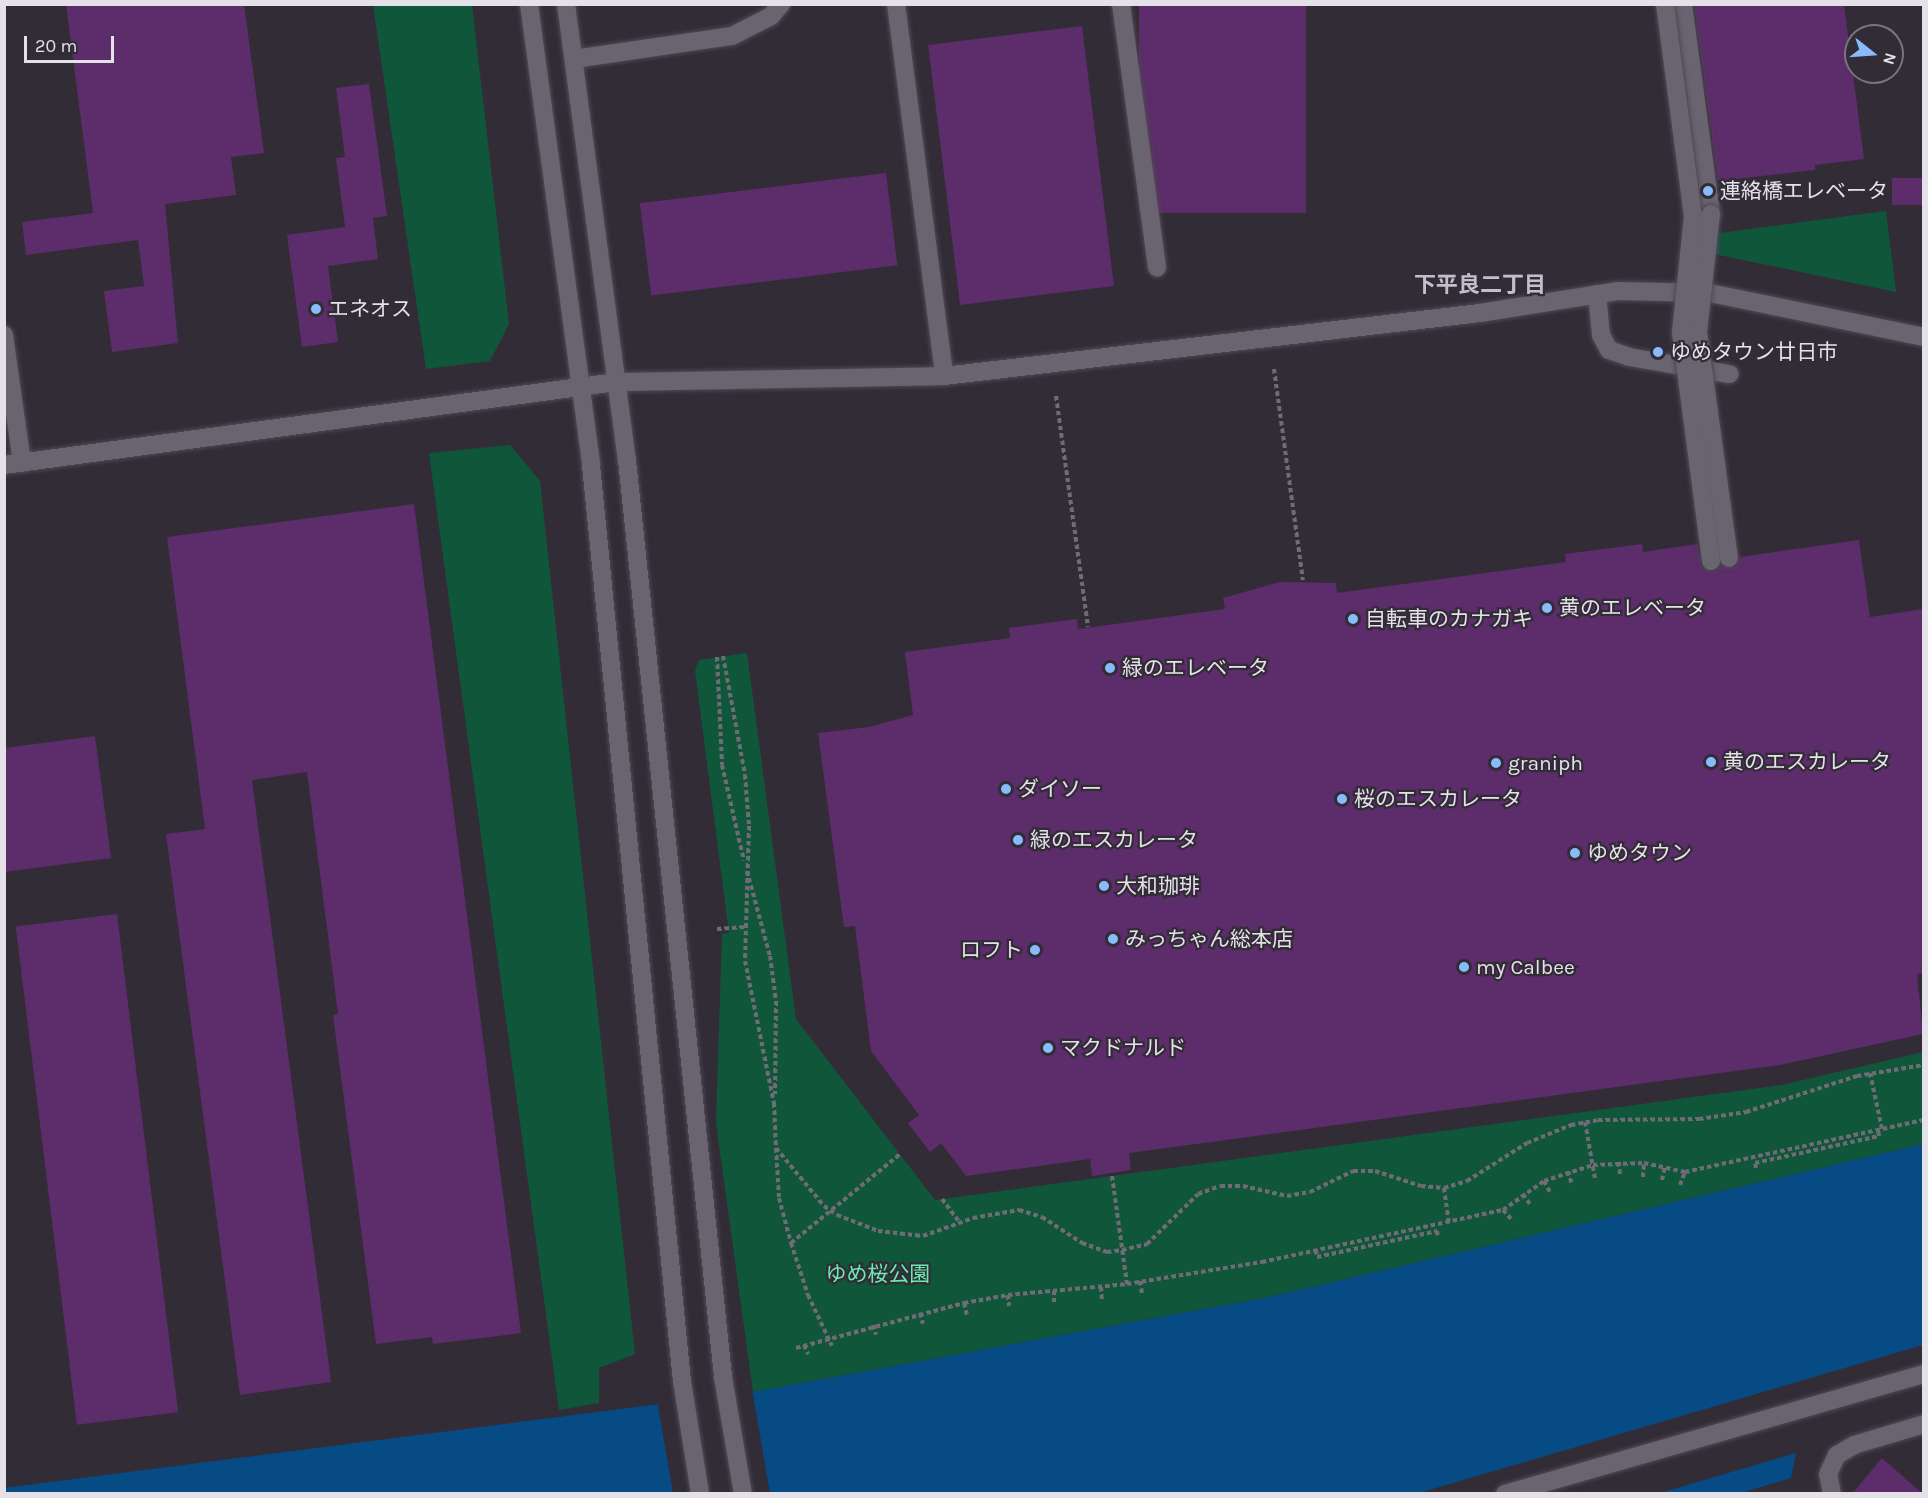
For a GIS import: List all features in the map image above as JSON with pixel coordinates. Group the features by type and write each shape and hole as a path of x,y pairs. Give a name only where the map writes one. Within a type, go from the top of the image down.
{"street":[{"path":"529,4 591,465 682,1381 700,1494"},
{"path":"566,4 616,382 723,1377 743,1494"},
{"path":"574,59 732,36 771,16 780,4"},
{"path":"897,4 944,376"},
{"path":"1121,4 1157,268"},
{"path":"1665,4 1693,216 1681,333 1720,560 1698,332 1711,214 1683,4"},
{"path":"4,335 13,464 616,382 944,376 1480,313 1597,294 1662,290 1710,293 1923,337"},
{"path":"1597,294 1601,335 1609,350 1629,357 1730,374"},
{"path":"1505,1494 1923,1374"},
{"path":"1829,1492 1828,1474 1837,1455 1854,1445 1923,1424"}],"path":[{"path":"1274,369 1303,580"},
{"path":"1056,396 1088,627"},
{"path":"723,656 745,775 748,826 745,866 745,927 749,983 774,1103"},
{"path":"717,657 722,765 745,866 761,911 776,1001 774,1103 779,1198 790,1243 808,1295 832,1346"},
{"path":"717,930 745,927"},
{"path":"776,1148 807,1189 831,1211 854,1223 899,1236 923,1236 995,1212 1019,1210 1042,1217 1082,1243 1107,1252 1148,1244 1198,1194 1220,1186 1243,1186 1287,1196 1310,1192 1353,1171 1375,1171 1421,1186 1444,1188 1467,1181 1549,1132 1585,1122 1699,1119 1746,1112 1870,1073 1923,1065"},
{"path":"1756,1168 1755,1163 1879,1136 1880,1130 1870,1073"},
{"path":"796,1348 873,1325 964,1303 1008,1295 1126,1284 1316,1250 1503,1210 1523,1194 1545,1181 1568,1171 1593,1165 1619,1161 1665,1166 1685,1172 1923,1120"},
{"path":"1585,1122 1595,1179"},
{"path":"790,1243 900,1154"},
{"path":"1619,1161 1620,1176"},
{"path":"1642,1177 1644,1163"},
{"path":"1662,1180 1665,1166"},
{"path":"1568,1171 1572,1185"},
{"path":"1680,1185 1685,1172"},
{"path":"1112,1176 1126,1284"},
{"path":"1545,1181 1551,1194"},
{"path":"1444,1188 1449,1222"},
{"path":"1523,1194 1531,1206"},
{"path":"942,1199 960,1223"},
{"path":"1503,1210 1513,1221"},
{"path":"1316,1250 1317,1257 1437,1231 1438,1237"},
{"path":"1140,1281 1142,1293"},
{"path":"1101,1287 1102,1300"},
{"path":"1054,1291 1054,1302"},
{"path":"1008,1295 1009,1306"},
{"path":"964,1303 966,1315"},
{"path":"920,1313 923,1324"},
{"path":"873,1325 876,1335"},
{"path":"804,1345 808,1354"}],"green space":[{"path":"373,5 472,5 509,324 490,361 426,369"},
{"path":"1886,211 1896,292 1714,254 1712,234"},
{"path":"510,445 540,481 635,1354 599,1368 599,1403 559,1410 429,453"},
{"name":"ゆめ桜公園","path":"747,653 796,1019 935,1200 1782,1085 1923,1052 1923,1144 1269,1297 753,1392 716,1123 722,934 729,933 695,671 699,660"}],"water":[{"path":"1923,1144 1923,1345 1419,1493 5,1494 4,1488 753,1392 1269,1297"},
{"path":"1796,1453 1791,1478 1741,1493 1660,1493"}],"pier":[{"path":"752,1389 770,1493 673,1493 657,1401"}],"building":[{"path":"66,4 244,4 264,153 231,157 236,195 165,204 178,343 112,352 104,291 144,286 138,240 26,255 22,222 93,213"},
{"path":"1139,4 1306,4 1306,213 1139,213"},
{"path":"1694,4 1844,4 1847,24 1844,24 1844,84 1854,84 1864,159 1815,165 1815,170 1718,181"},
{"path":"1082,26 1114,286 960,305 928,45"},
{"path":"369,84 387,216 373,218 378,259 328,266 338,342 302,347 287,235 345,227 336,158 345,157 336,88"},
{"path":"886,173 897,265 651,296 640,203"},
{"path":"1892,178 1923,178 1923,205 1892,205"},
{"path":"414,504 521,1333 433,1344 432,1337 376,1344 333,1015 338,1014 307,772 252,780 331,1382 240,1395 166,834 205,829 167,537"},
{"path":"1859,540 1870,617 1923,609 1923,973 1917,974 1923,1034 1780,1065 1129,1153 1131,1170 1092,1176 1090,1159 966,1176 941,1143 930,1152 908,1123 919,1115 871,1051 855,926 844,927 818,733 869,727 913,715 905,652 1010,638 1009,628 1077,619 1078,629 1225,609 1223,598 1280,582 1336,583 1337,593 1566,562 1565,554 1642,544 1643,552 1697,544 1702,567 1712,572 1721,566 1735,567 1740,557"},
{"path":"95,736 111,858 4,872 4,748"},
{"path":"117,914 178,1412 77,1425 16,926"},
{"path":"1882,1458 1923,1494 1852,1494"}],"place":[{"name":"連絡橋エレベータ","path":"1708,191"},
{"name":"エネオス","path":"316,309"},
{"name":"ゆめタウン廿日市","path":"1658,352"},
{"name":"黄のエレベータ","path":"1547,608"},
{"name":"自転車のカナガキ","path":"1353,619"},
{"name":"緑のエレベータ","path":"1110,668"},
{"name":"黄のエスカレータ","path":"1711,762"},
{"name":"graniph","path":"1496,763"},
{"name":"ダイソー","path":"1006,789"},
{"name":"桜のエスカレータ","path":"1342,799"},
{"name":"緑のエスカレータ","path":"1018,840"},
{"name":"ゆめタウン","path":"1575,853"},
{"name":"大和珈琲","path":"1104,886"},
{"name":"みっちゃん総本店","path":"1113,939"},
{"name":"ロフト","path":"1035,950"},
{"name":"my Calbee","path":"1464,967"},
{"name":"マクドナルド","path":"1048,1048"}],"district":[{"name":"下平良二丁目","path":"1480,286"}]}
